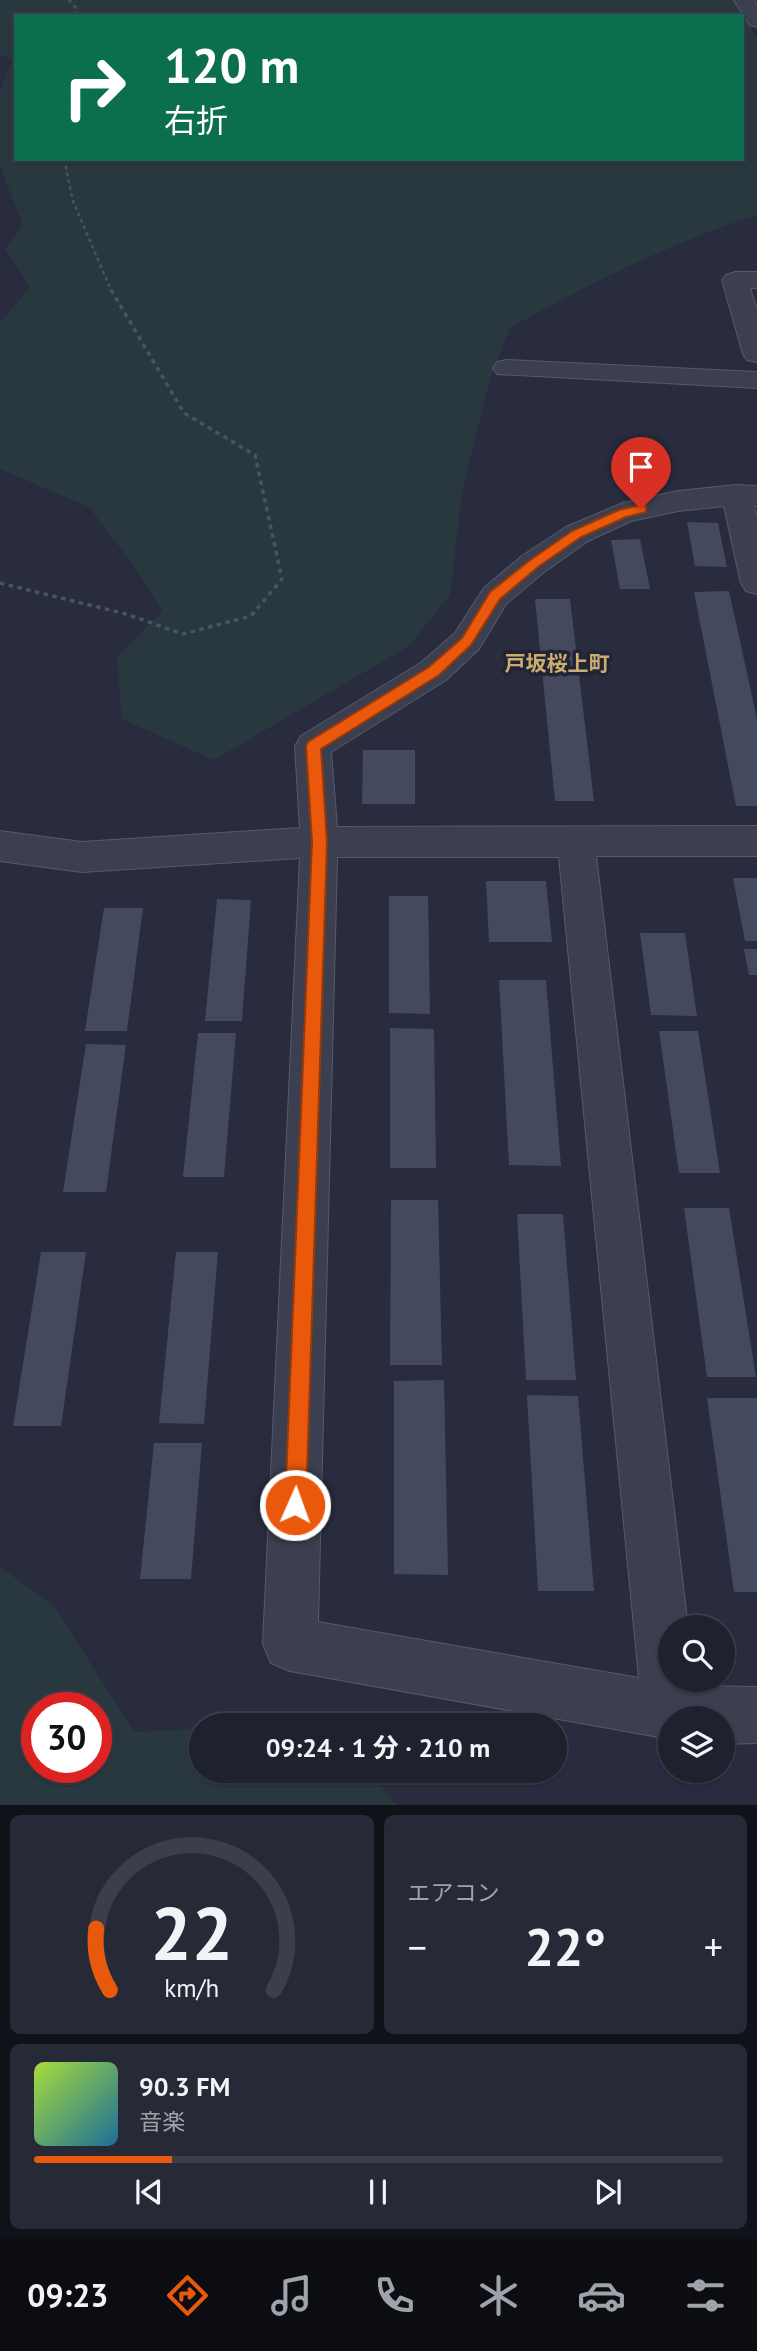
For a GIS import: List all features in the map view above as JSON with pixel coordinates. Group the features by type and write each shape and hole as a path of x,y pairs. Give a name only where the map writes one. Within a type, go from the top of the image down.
{"street":[{"path":"744,0 757,21"},
{"path":"757,280 735,280 757,354"},
{"path":"508,368 757,380"},
{"path":"658,1710 290,1644 319,842 313,746 434,671 467,642 495,596 533,564 577,534 623,513 678,501 747,496 757,583"},
{"path":"0,846 82,857 319,842 757,841"},
{"path":"576,842 669,1706"},
{"path":"735,1716 757,1715"}],"path":[{"path":"0,583 126,614 183,634 251,615 282,579 256,455 184,414 113,295 73,201 64,161"}],"shaded area":[{"path":"0,0 736,0 744,14 14,14 14,161 744,161 744,15 757,39 757,215 631,265 510,328 489,382 462,492 450,595 409,646 214,760 122,719 117,656 163,611 136,569 89,507 0,469 0,323 30,287 5,249 23,226 0,166 0,91 12,60 0,54"},
{"path":"0,1567 55,1607 109,1692 21,1692 21,1783 112,1783 112,1697 134,1732 189,1730 189,1783 379,1783 396,1805 0,1805"}],"building":[{"path":"687,522 718,523 727,567 695,566"},
{"path":"640,539 650,589 620,589 611,540"},
{"path":"729,591 757,719 757,806 736,806 694,592"},
{"path":"535,599 570,599 594,801 555,801"},
{"path":"363,750 415,750 415,804 362,804"},
{"path":"733,878 757,878 757,941 745,941"},
{"path":"486,881 546,881 552,942 489,942"},
{"path":"389,896 428,896 430,1014 389,1013"},
{"path":"217,899 251,900 242,1021 205,1021"},
{"path":"104,908 143,908 127,1031 85,1031"},
{"path":"640,933 685,933 697,1016 651,1015"},
{"path":"744,949 757,949 757,975 749,975"},
{"path":"499,980 546,980 561,1166 509,1165"},
{"path":"390,1028 434,1029 436,1168 390,1168"},
{"path":"659,1031 698,1031 720,1173 679,1173"},
{"path":"198,1033 236,1033 224,1177 183,1177"},
{"path":"86,1044 126,1045 106,1192 63,1192"},
{"path":"391,1200 438,1200 442,1365 390,1365"},
{"path":"684,1208 729,1208 756,1377 707,1377"},
{"path":"517,1214 563,1214 576,1380 526,1380"},
{"path":"41,1252 86,1252 61,1426 13,1426"},
{"path":"176,1252 218,1252 204,1424 159,1423"},
{"path":"444,1380 448,1575 394,1574 394,1381"},
{"path":"527,1395 578,1396 594,1591 538,1591"},
{"path":"707,1398 757,1398 757,1592 734,1592"},
{"path":"154,1443 202,1443 191,1579 140,1579"}],"district":[{"name":"戸坂桜上町","path":"557,664"}],"route":[{"path":"295,1505 319,842 313,746 434,671 467,642 495,596 533,564 577,534 623,513 641,509"}]}
